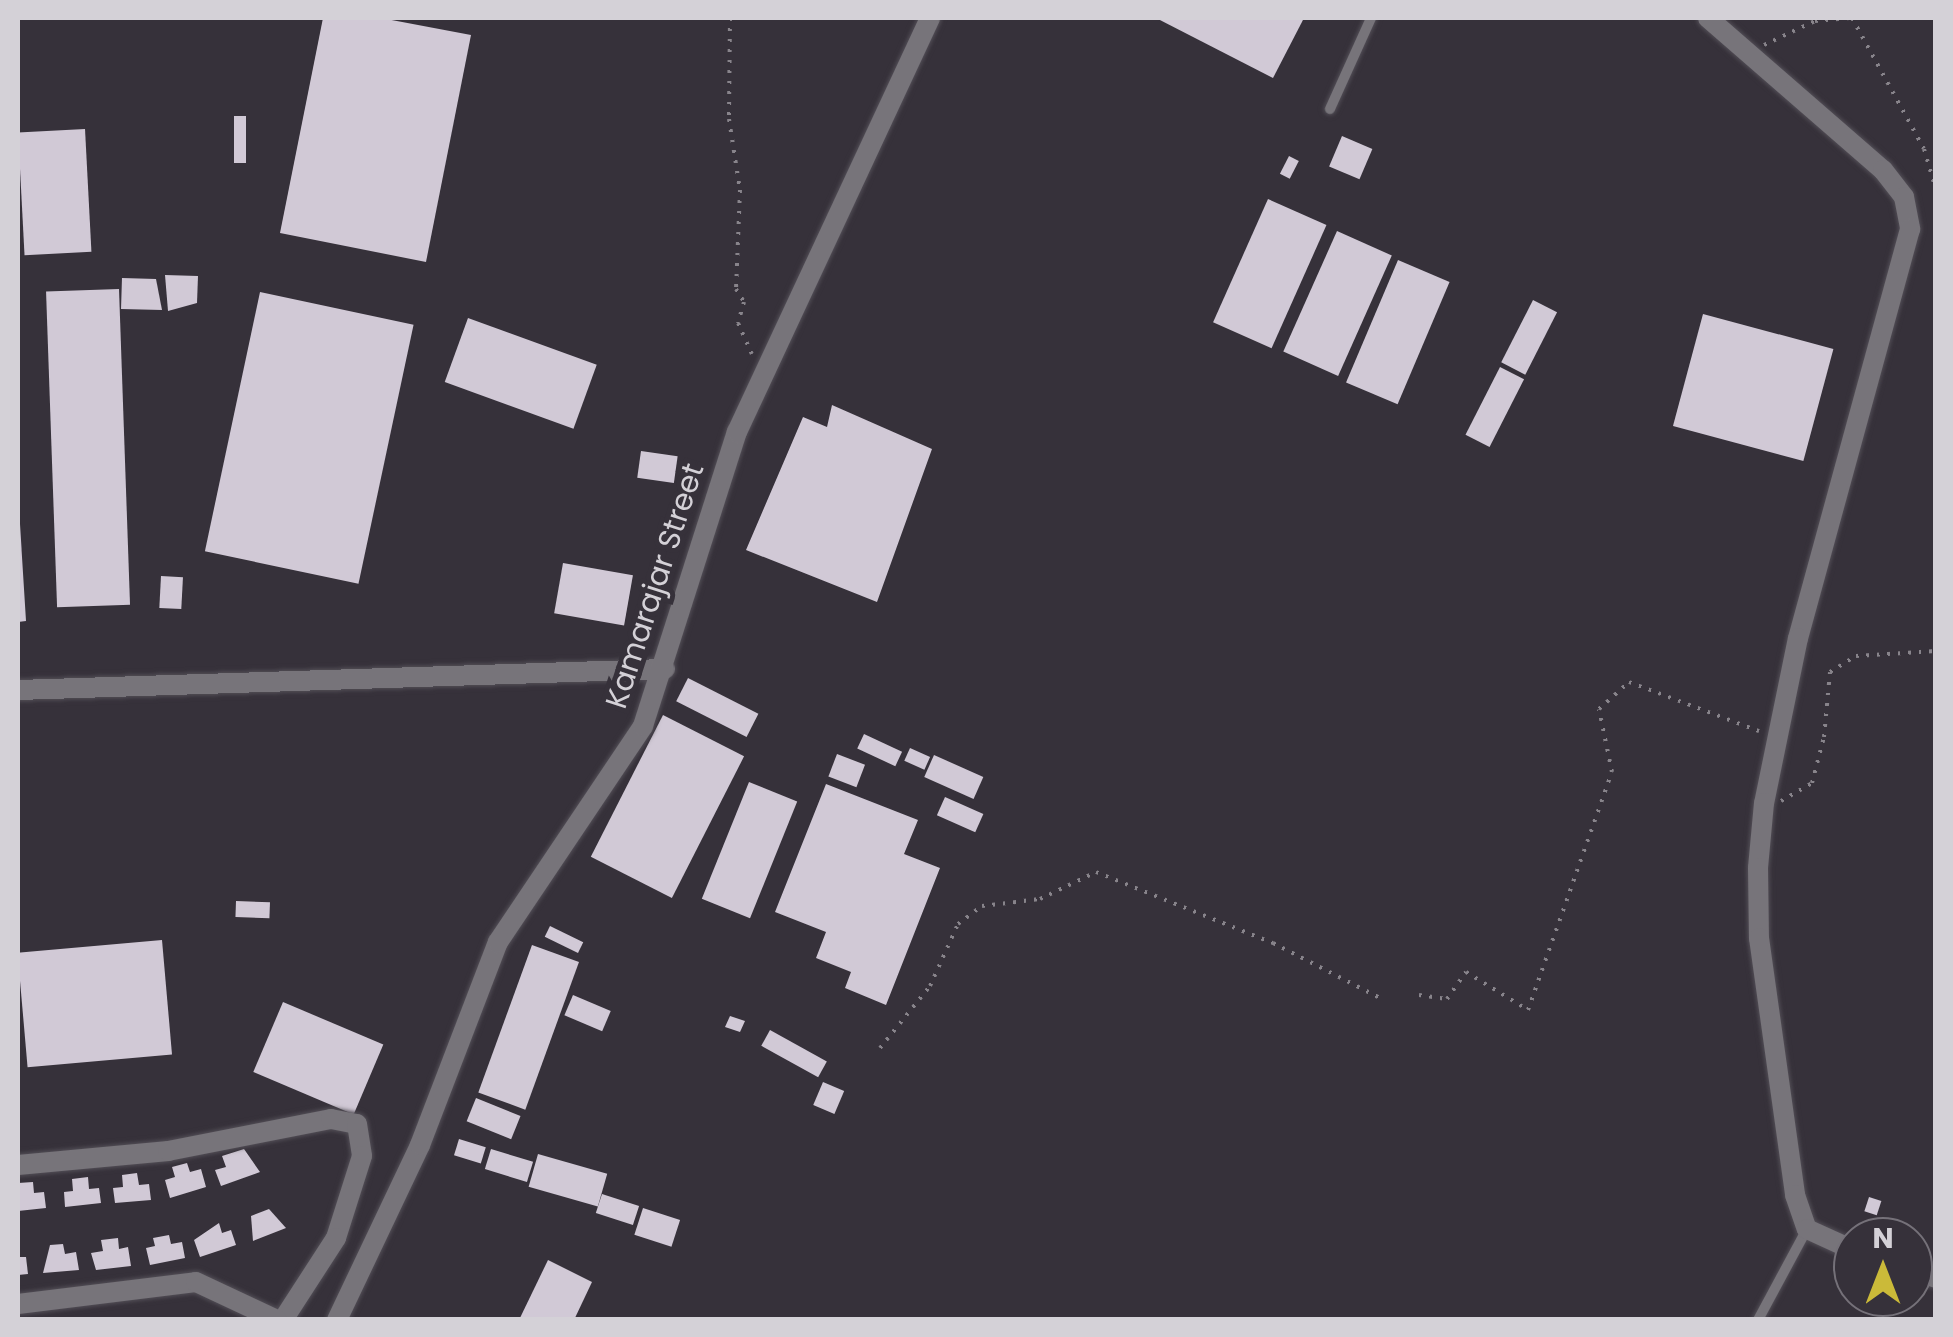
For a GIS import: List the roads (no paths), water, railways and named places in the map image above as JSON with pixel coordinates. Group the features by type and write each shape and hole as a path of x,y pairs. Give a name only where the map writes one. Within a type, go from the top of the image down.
{"street":[{"name":"Kamarajar Street","path":"336,1320 420,1145 498,942 643,726 665,669 710,508 763,369 930,18"},
{"path":"1708,18 1882,170 1904,197 1910,229 1764,803 1759,938 1782,1118 1807,1229 1833,1241"},
{"path":"18,690 665,669"},
{"path":"18,1165 168,1151 309,1122 357,1124 362,1156 336,1238 280,1320 196,1282 18,1304"}],"lane":[{"path":"1330,109 1371,18"},
{"path":"1758,1320 1807,1229"}]}
